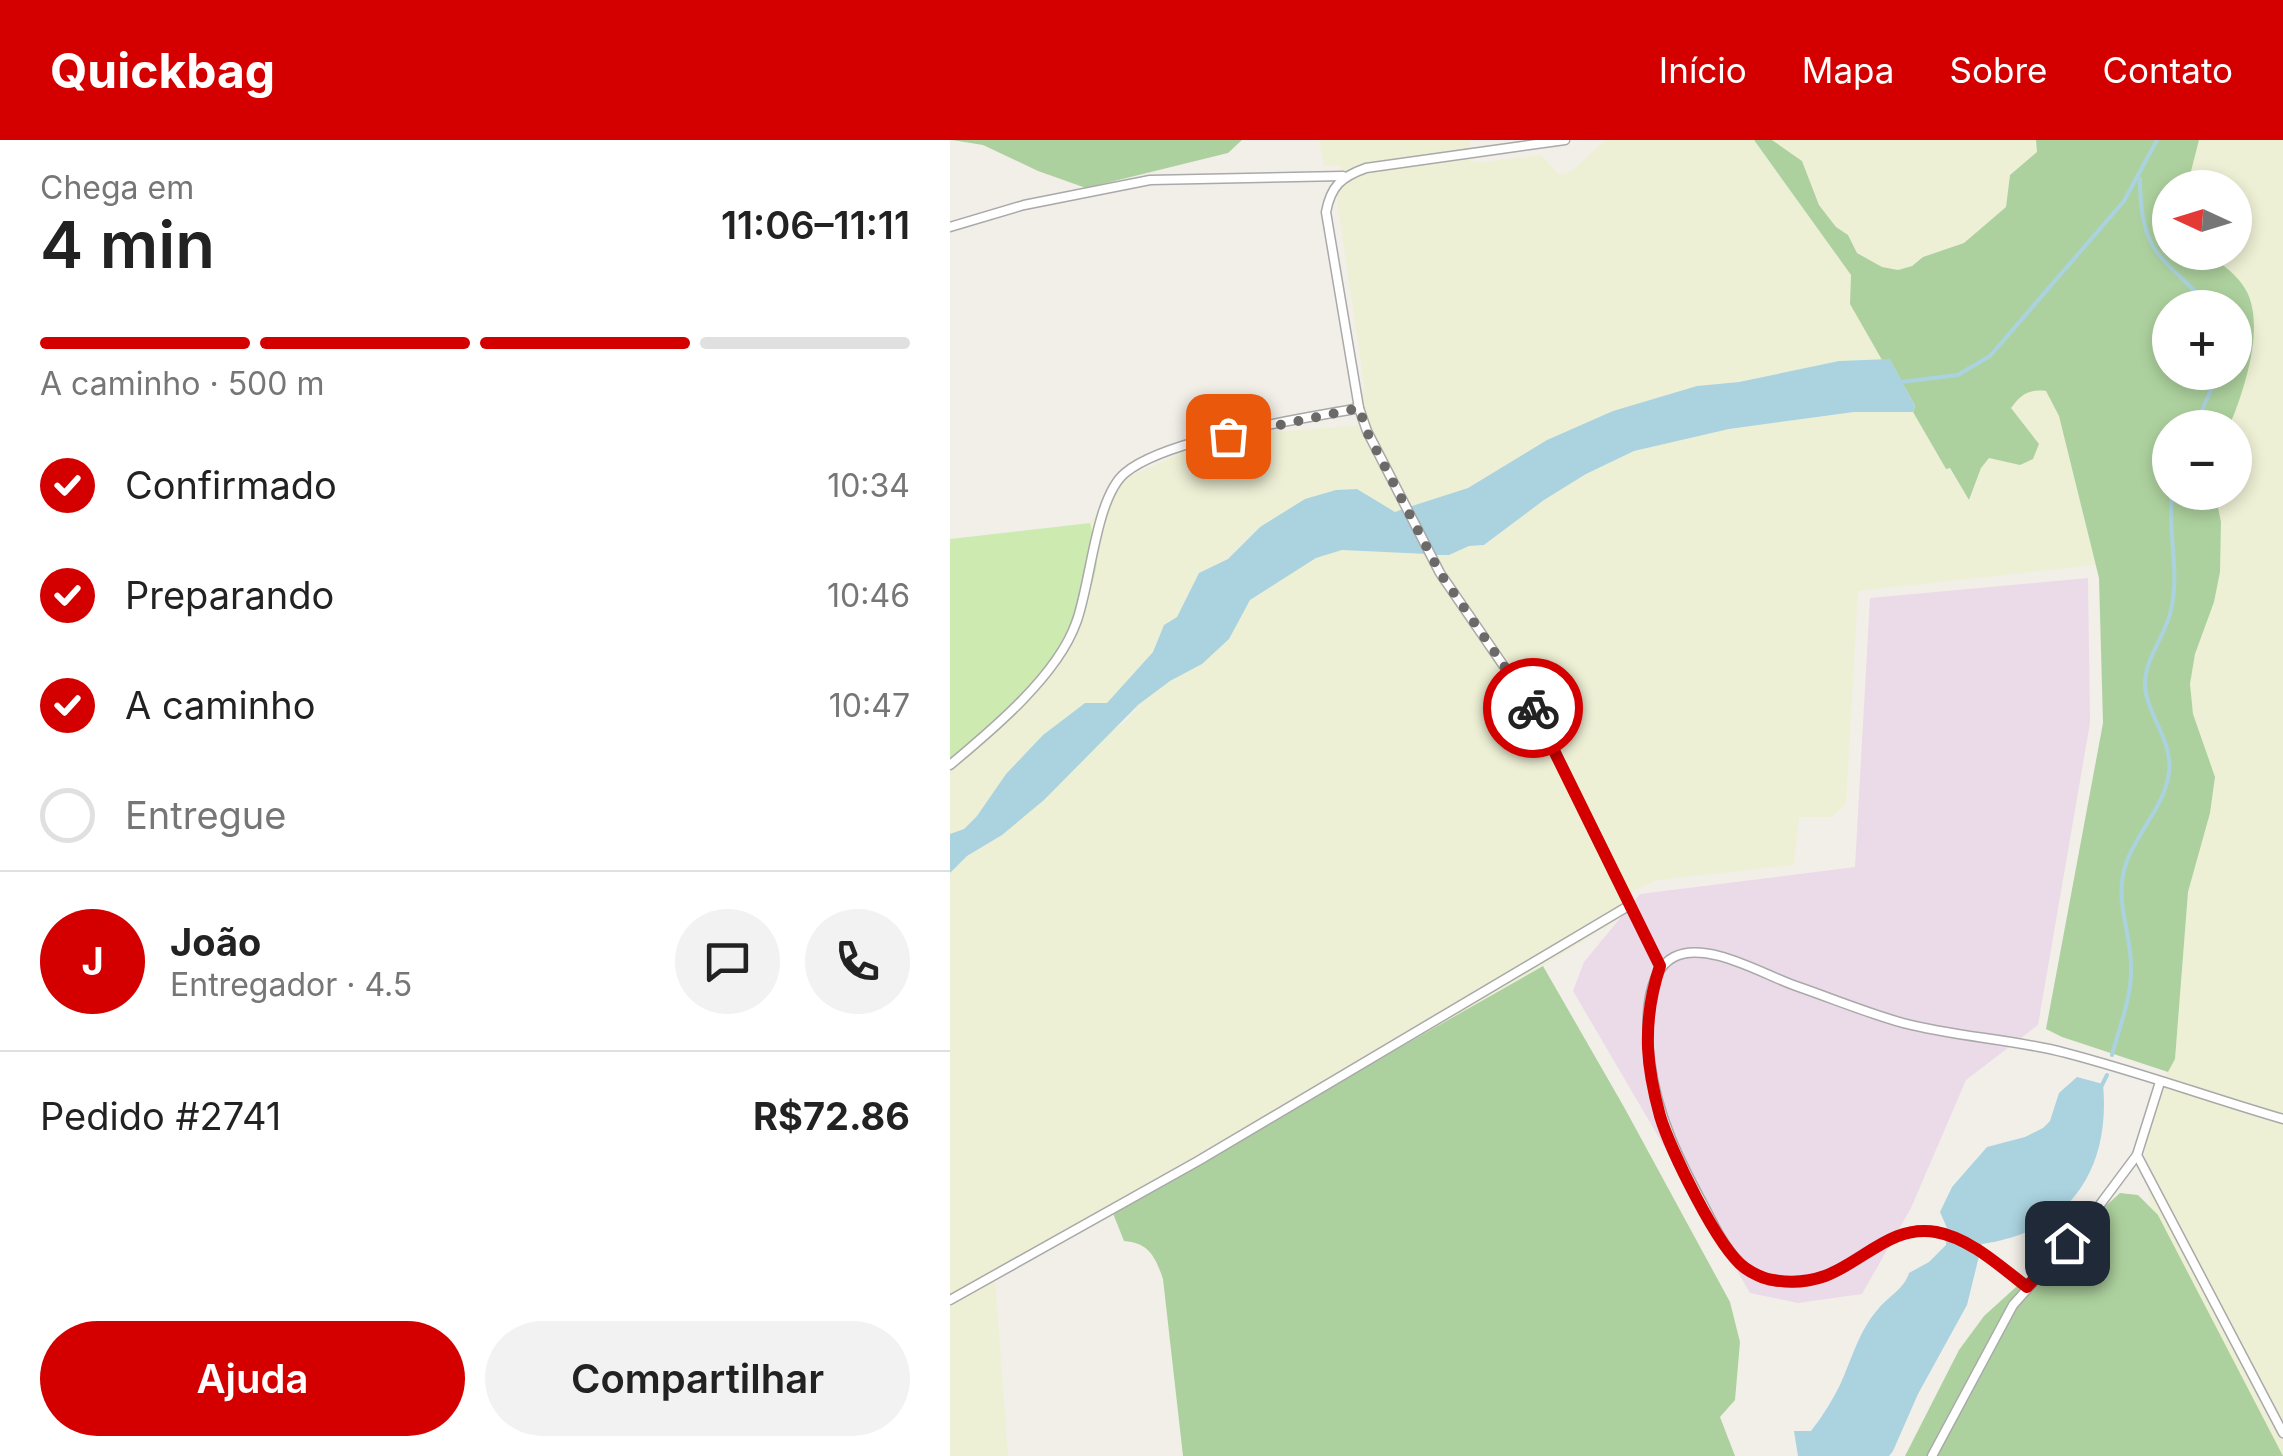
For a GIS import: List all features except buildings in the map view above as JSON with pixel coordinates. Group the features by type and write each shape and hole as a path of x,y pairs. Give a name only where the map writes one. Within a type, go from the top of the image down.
{"lane":[{"path":"950,227 1024,205 1150,180 1343,176 1366,168 1564,140"},
{"path":"1343,176 1330,193 1326,212 1359,408 1367,432 1440,573 1536,713 1660,966"},
{"path":"950,765 1022,698 1064,646 1079,615 1108,498 1124,473 1172,450 1359,408"},
{"path":"950,1300 1198,1161 1630,905"},
{"path":"2027,1287 1980,1252 1934,1232 1902,1234 1827,1275 1798,1282 1768,1280 1743,1267 1720,1237 1674,1152 1661,1118 1648,1048 1651,992 1660,966 1678,954 1710,954 1906,1023 2031,1044 2283,1119"},
{"path":"1932,1456 1988,1347 2027,1287 2086,1222 2136,1155 2160,1082"},
{"path":"2136,1155 2283,1433"}],"shaded area":[{"path":"2088,578 2090,723 2038,1025 1966,1080 1911,1208 1862,1294 1798,1303 1750,1293 1573,991 1584,962 1640,894 1855,867 1870,598"}],"green space":[{"path":"952,140 1242,140 1228,153 1086,188 983,145"},
{"path":"1319,140 1470,140 1471,163 1541,155 1559,174 1572,171 1605,140 1754,140 1851,275 1850,304 1882,360 1839,361 1739,382 1697,386 1613,411 1547,440 1468,488 1433,501 1395,512 1357,489 1259,527 1228,559 1199,573 1177,617 1164,625 1153,652 1107,703 1085,703 1043,735 1006,774 977,816 964,829 950,834 950,765 1097,565 1089,523 1120,481 1189,449 1275,432 1359,425 1355,392 1365,390 1335,186 1341,166 1324,166"},
{"path":"1754,140 1772,140 1802,161 1819,205 1836,227 1848,235 1857,253 1882,267 1898,270 1964,243 2006,207 2010,175 2037,152 2036,140 2199,140 2191,170 2152,170 2152,270 2228,270 2245,290 2152,290 2152,390 2242,390 2235,410 2152,410 2152,510 2219,510 2221,522 2220,572 2190,684 2193,714 2215,777 2210,813 2188,892 2175,1059 2168,1072 2046,1029 2103,723 2099,578 2059,416 2046,391 2026,393 2018,399 2011,408 2039,444 2033,459 2020,465 1989,458 1969,500 1913,412 1915,406 1890,360 1882,360 1850,304 1851,275"},
{"path":"1772,140 2036,140 2038,152 2010,174 2006,207 1965,243 1898,270 1882,267 1857,253 1848,235 1836,227 1819,205 1802,161"},
{"path":"2199,140 2283,140 2283,1456 2150,1206 2145,1161 2146,1123 2153,1097 2175,1059 2188,892 2210,813 2215,777 2193,714 2190,684 2221,522 2219,510 2252,510 2252,410 2234,410 2241,390 2252,390 2252,290 2237,290 2227,270 2252,270 2252,170 2191,170"},
{"path":"2032,389 2046,391 2059,416 2096,565 1858,591 1846,804 1832,817 1799,817 1794,865 1658,880 1631,892 1619,919 1543,966 995,1279 1008,1456 950,1456 950,873 967,856 1002,835 1138,706 1170,681 1202,664 1250,600 1316,558 1342,550 1449,555 1469,546 1485,545 1544,500 1634,451 1729,429 1854,412 1913,412 1945,468 1949,468 1970,501 1981,468 1989,458 2003,460 2016,417 2010,408"},
{"path":"1090,523 1096,569 1087,599 1060,655 1022,707 1000,729 950,765 950,539"},
{"path":"1543,966 1730,1302 1740,1342 1735,1400 1720,1417 1735,1456 1183,1456 1163,1279 1150,1252 1124,1241 1112,1211"},
{"path":"2120,1193 2138,1195 2158,1215 2283,1456 1905,1456 1959,1350 1984,1316"}],"water":[{"path":"1890,359 1915,406 1913,412 1854,412 1729,429 1634,451 1544,500 1484,545 1469,546 1449,555 1433,555 1409,507 1468,488 1547,440 1613,411 1697,386 1739,382 1839,361"},
{"path":"1357,489 1395,512 1403,509 1427,554 1342,550 1316,558 1250,600 1229,639 1202,664 1138,705 1044,800 950,873 950,834 964,829 977,816 1006,774 1043,735 1085,703 1107,703 1153,652 1164,625 1177,617 1199,573 1228,559 1260,527 1305,499"},
{"path":"2077,1077 2103,1084 2100,1144 2091,1169 2061,1211 2013,1237 1982,1244 1967,1305 1918,1394 1893,1451 1889,1456 1798,1456 1794,1431 1811,1431 1823,1415 1872,1317 1909,1273 1929,1262 1946,1245 1947,1228 1940,1212 1952,1187 1987,1147 2043,1128 2050,1121 2059,1093"}],"waterway":[{"path":"1901,382 1958,375 1990,356 2124,201 2157,140"},
{"path":"2140,179 2144,225 2150,240 2193,290"},
{"path":"2202,410 2211,390"},
{"path":"2112,1055 2131,977 2123,875 2161,798 2169,772 2167,749 2145,685 2173,599 2171,510"},
{"path":"2101,1087 2107,1075"}],"way so far":[{"path":"1228,436 1359,408 1367,432 1440,573 1533,708"}],"route":[{"path":"1533,708 1660,966 1651,992 1648,1048 1661,1118 1674,1152 1720,1237 1743,1267 1768,1280 1798,1282 1827,1275 1902,1234 1934,1232 1980,1252 2027,1287 2067,1243"}]}
